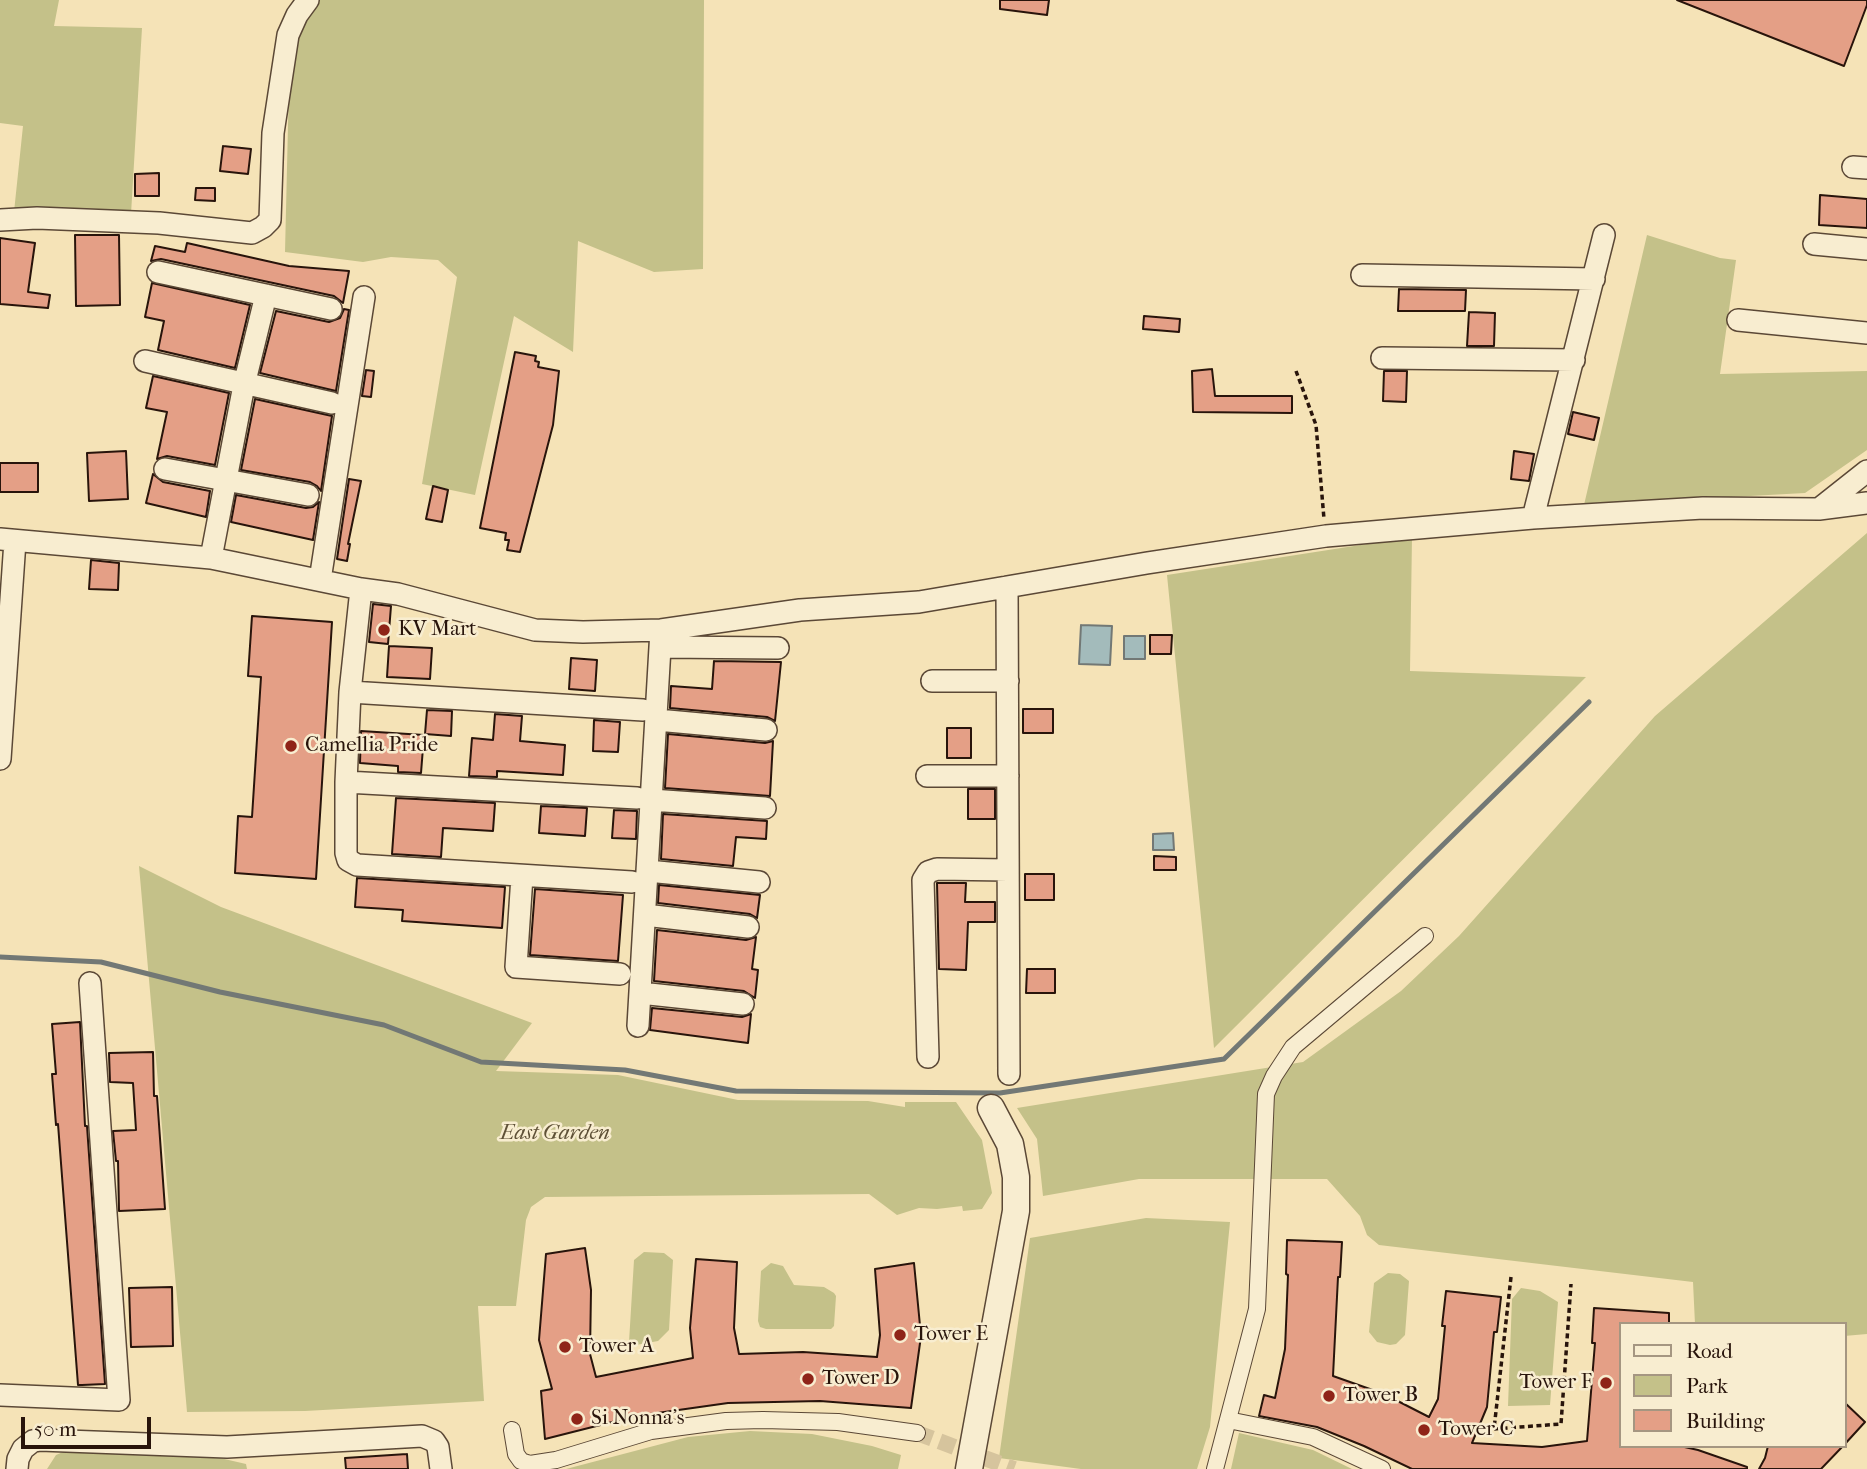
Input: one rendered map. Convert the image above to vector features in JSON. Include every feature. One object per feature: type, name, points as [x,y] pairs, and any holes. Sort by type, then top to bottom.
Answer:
[{"type":"street","points":[[0,220],[37,218],[159,223],[252,233],[263,227],[270,220],[273,133],[288,35],[296,15],[308,0]]},
{"type":"street","points":[[1533,518],[1604,235]]},
{"type":"street","points":[[1814,244],[1867,249]]},
{"type":"street","points":[[158,272],[331,309]]},
{"type":"street","points":[[1362,275],[1594,279]]},
{"type":"street","points":[[211,558],[244,385],[266,295]]},
{"type":"street","points":[[320,579],[364,297]]},
{"type":"street","points":[[1738,320],[1867,333]]},
{"type":"street","points":[[1382,358],[1574,359]]},
{"type":"street","points":[[145,361],[332,403]]},
{"type":"street","points":[[165,469],[308,495]]},
{"type":"street","points":[[1819,509],[1867,471]]},
{"type":"street","points":[[661,639],[800,610],[919,602],[1326,536],[1533,518],[1703,508],[1819,509],[1856,505],[1867,491]]},
{"type":"street","points":[[0,759],[8,540],[211,558],[398,594],[535,630],[778,648]]},
{"type":"street","points":[[1007,587],[1009,1074]]},
{"type":"street","points":[[361,589],[350,692],[346,782],[348,860],[356,865],[522,876],[759,881]]},
{"type":"street","points":[[638,1026],[645,915],[640,877],[644,799],[650,715],[661,639]]},
{"type":"street","points":[[932,681],[1008,681]]},
{"type":"street","points":[[350,692],[650,715],[766,730]]},
{"type":"street","points":[[927,776],[1008,776]]},
{"type":"street","points":[[346,782],[765,808]]},
{"type":"street","points":[[928,1057],[923,880],[928,872],[937,869],[1009,870]]},
{"type":"street","points":[[522,876],[516,967],[621,974]]},
{"type":"street","points":[[645,915],[748,927]]},
{"type":"street","points":[[1214,1469],[1257,1309],[1266,1094],[1293,1047],[1425,936]]},
{"type":"street","points":[[0,1395],[119,1400],[90,983]]},
{"type":"street","points":[[640,993],[743,1004]]},
{"type":"street","points":[[969,1469],[1016,1212],[1016,1177],[1010,1144],[991,1108]]},
{"type":"street","points":[[1228,1420],[1313,1437],[1382,1469]]},
{"type":"street","points":[[512,1430],[516,1454],[519,1459],[530,1464],[556,1460],[651,1431],[726,1421],[838,1422],[917,1433]]},
{"type":"street","points":[[17,1469],[23,1449],[33,1441],[40,1440],[227,1447],[422,1436],[434,1441],[438,1447],[441,1469]]},
{"type":"street","points":[[506,1469],[519,1459]]},
{"type":"path","points":[[1296,371],[1316,425],[1326,536]]},
{"type":"path","points":[[1511,1277],[1494,1429],[1561,1424],[1571,1284]]},
{"type":"green space","points":[[0,0],[59,0],[54,26],[142,28],[131,214],[14,212],[23,126],[0,123]]},
{"type":"green space","points":[[317,0],[704,0],[703,269],[654,272],[578,241],[573,352],[514,316],[475,495],[422,484],[457,277],[438,260],[391,257],[363,262],[285,252],[289,83],[293,52],[303,23]]},
{"type":"green space","points":[[1647,235],[1720,258],[1736,260],[1720,374],[1867,371],[1867,450],[1805,493],[1584,505]]},
{"type":"green space","points":[[1867,533],[1867,1334],[1846,1336],[1846,1322],[1695,1322],[1693,1282],[1379,1245],[1367,1235],[1360,1216],[1327,1179],[1139,1179],[1043,1196],[1037,1139],[1017,1108],[1303,1062],[1401,991],[1459,936],[1655,716]]},
{"type":"green space","points":[[1412,537],[1410,671],[1586,677],[1214,1048],[1167,575]]},
{"type":"green space","name":"East Garden","points":[[139,866],[221,907],[532,1023],[496,1071],[618,1075],[738,1100],[868,1101],[905,1107],[905,1102],[956,1102],[982,1140],[992,1193],[982,1209],[963,1211],[962,1206],[919,1208],[897,1215],[869,1194],[545,1197],[531,1207],[526,1220],[516,1306],[478,1306],[484,1401],[305,1411],[187,1412]]},
{"type":"green space","points":[[1146,1218],[1230,1222],[1210,1427],[1197,1469],[1081,1469],[999,1458],[1030,1238]]},
{"type":"green space","points":[[644,1252],[664,1253],[673,1260],[669,1330],[658,1341],[636,1345],[629,1342],[634,1260]]},
{"type":"green space","points":[[771,1263],[783,1266],[794,1285],[824,1287],[834,1293],[834,1326],[831,1329],[760,1327],[758,1321],[761,1271]]},
{"type":"green space","points":[[1388,1273],[1400,1274],[1409,1281],[1405,1335],[1396,1344],[1390,1345],[1377,1342],[1369,1332],[1374,1283]]},
{"type":"green space","points":[[1521,1288],[1540,1291],[1558,1302],[1550,1405],[1508,1406],[1512,1299]]},
{"type":"green space","points":[[750,1431],[812,1434],[901,1455],[898,1469],[566,1469],[688,1437]]},
{"type":"green space","points":[[1239,1433],[1313,1450],[1352,1469],[1231,1469]]},
{"type":"green space","points":[[70,1449],[220,1458],[246,1464],[247,1469],[47,1469],[56,1455]]},
{"type":"water","points":[[1081,625],[1112,626],[1110,665],[1079,664]]},
{"type":"water","points":[[1124,636],[1145,636],[1145,659],[1124,659]]},
{"type":"water","points":[[1173,833],[1174,850],[1153,850],[1153,834]]},
{"type":"building","points":[[1000,0],[1049,0],[1047,15],[1000,9]]},
{"type":"building","points":[[1677,0],[1867,0],[1867,5],[1844,66]]},
{"type":"building","points":[[223,146],[251,149],[248,174],[220,171]]},
{"type":"building","points":[[159,173],[159,196],[135,196],[135,174]]},
{"type":"building","points":[[196,188],[215,188],[215,201],[195,200]]},
{"type":"building","points":[[1820,195],[1867,199],[1867,228],[1819,225]]},
{"type":"building","points":[[75,235],[119,235],[120,305],[76,306]]},
{"type":"building","points":[[0,238],[35,243],[28,292],[50,295],[48,308],[0,304]]},
{"type":"building","points":[[187,243],[289,266],[349,271],[343,303],[334,296],[161,259],[151,261],[155,246],[185,252]]},
{"type":"building","points":[[152,283],[250,305],[235,368],[158,350],[164,321],[145,317]]},
{"type":"building","points":[[1399,289],[1466,290],[1465,311],[1398,311]]},
{"type":"building","points":[[344,309],[349,310],[336,391],[260,373],[276,311],[329,322],[340,318]]},
{"type":"building","points":[[1469,312],[1495,313],[1494,346],[1467,346]]},
{"type":"building","points":[[1144,316],[1180,319],[1179,332],[1143,329]]},
{"type":"building","points":[[515,352],[536,356],[538,367],[559,371],[553,425],[520,552],[507,550],[509,540],[505,540],[506,533],[480,528]]},
{"type":"building","points":[[1212,369],[1215,396],[1292,396],[1292,413],[1193,412],[1192,371]]},
{"type":"building","points":[[366,370],[374,371],[371,397],[362,396]]},
{"type":"building","points":[[1384,371],[1407,371],[1406,402],[1383,401]]},
{"type":"building","points":[[153,376],[229,393],[215,465],[167,456],[157,459],[167,412],[146,408]]},
{"type":"building","points":[[255,399],[332,416],[321,491],[310,482],[241,470]]},
{"type":"building","points":[[1573,412],[1599,418],[1594,440],[1568,434]]},
{"type":"building","points":[[126,451],[128,499],[89,501],[87,453]]},
{"type":"building","points":[[1514,451],[1534,454],[1529,481],[1511,479]]},
{"type":"building","points":[[0,463],[38,463],[38,492],[0,492]]},
{"type":"building","points":[[153,474],[163,482],[210,491],[206,517],[146,503]]},
{"type":"building","points":[[349,479],[361,481],[347,561],[337,559]]},
{"type":"building","points":[[433,486],[448,490],[442,522],[426,519]]},
{"type":"building","points":[[236,495],[306,508],[319,502],[313,540],[231,522]]},
{"type":"building","points":[[91,560],[119,563],[118,590],[89,589]]},
{"type":"building","points":[[373,604],[391,606],[388,644],[369,642]]},
{"type":"building","name":"Camellia Pride","points":[[252,616],[332,622],[316,879],[235,873],[238,816],[252,817],[261,677],[248,676]]},
{"type":"building","points":[[1150,635],[1172,635],[1171,654],[1150,654]]},
{"type":"building","points":[[389,646],[432,648],[430,679],[387,677]]},
{"type":"building","points":[[571,658],[597,660],[595,691],[569,689]]},
{"type":"building","points":[[714,661],[781,662],[775,721],[767,717],[670,708],[671,686],[712,689]]},
{"type":"building","points":[[1023,709],[1053,709],[1053,733],[1023,733]]},
{"type":"building","points":[[427,710],[452,711],[451,736],[425,734]]},
{"type":"building","points":[[495,714],[522,716],[520,741],[565,745],[563,775],[497,771],[497,777],[469,776],[472,738],[493,740]]},
{"type":"building","points":[[594,720],[620,722],[618,752],[593,751]]},
{"type":"building","points":[[947,728],[971,728],[971,758],[947,758]]},
{"type":"building","points":[[361,731],[424,735],[421,773],[398,772],[398,766],[360,763]]},
{"type":"building","points":[[668,734],[765,743],[773,741],[770,796],[665,788]]},
{"type":"building","points":[[968,789],[995,789],[995,819],[968,819]]},
{"type":"building","points":[[396,798],[495,803],[493,831],[443,828],[441,857],[392,854]]},
{"type":"building","points":[[541,806],[587,808],[585,836],[539,833]]},
{"type":"building","points":[[614,810],[637,811],[636,839],[612,838]]},
{"type":"building","points":[[663,814],[767,821],[766,839],[736,837],[733,866],[661,859]]},
{"type":"building","points":[[1154,856],[1176,857],[1176,870],[1154,870]]},
{"type":"building","points":[[1025,874],[1054,874],[1054,900],[1025,900]]},
{"type":"building","points":[[357,878],[505,887],[502,928],[402,921],[403,910],[355,907]]},
{"type":"building","points":[[937,883],[966,883],[965,902],[995,902],[995,922],[968,922],[966,970],[939,969]]},
{"type":"building","points":[[659,885],[760,895],[757,918],[750,914],[658,903]]},
{"type":"building","points":[[535,889],[623,895],[618,961],[530,955]]},
{"type":"building","points":[[657,930],[746,940],[756,937],[752,969],[758,970],[755,998],[744,991],[654,981]]},
{"type":"building","points":[[1027,969],[1055,969],[1055,993],[1026,993]]},
{"type":"building","points":[[652,1008],[742,1017],[751,1014],[748,1043],[650,1030]]},
{"type":"building","points":[[80,1022],[85,1126],[105,1384],[78,1385],[52,1074],[56,1074],[52,1024]]},
{"type":"building","points":[[153,1052],[154,1096],[157,1096],[165,1209],[119,1211],[118,1161],[113,1131],[136,1130],[133,1083],[110,1082],[109,1053]]},
{"type":"building","points":[[1287,1240],[1342,1242],[1333,1376],[1384,1394],[1429,1417],[1438,1399],[1446,1291],[1501,1297],[1497,1332],[1494,1332],[1487,1407],[1472,1443],[1542,1447],[1587,1441],[1595,1343],[1592,1343],[1594,1308],[1669,1313],[1669,1322],[1618,1322],[1618,1448],[1689,1448],[1747,1469],[1412,1469],[1317,1427],[1259,1416],[1264,1395],[1275,1398],[1285,1349]]},
{"type":"building","points":[[585,1248],[591,1290],[590,1354],[596,1377],[693,1358],[690,1328],[696,1259],[737,1262],[734,1328],[739,1354],[803,1352],[877,1357],[880,1335],[875,1269],[914,1263],[921,1336],[911,1408],[820,1401],[728,1403],[636,1416],[545,1439],[541,1391],[552,1389],[539,1340],[546,1254]]},
{"type":"building","points":[[172,1287],[173,1346],[131,1347],[129,1288]]},
{"type":"building","points":[[1846,1404],[1865,1422],[1846,1443]]},
{"type":"building","points":[[1768,1448],[1841,1448],[1821,1469],[1759,1469]]},
{"type":"building","points":[[407,1454],[408,1469],[346,1469],[345,1458]]},
{"type":"waterway","points":[[0,957],[101,962],[220,992],[384,1025],[481,1062],[625,1070],[736,1091],[1000,1093],[1224,1059],[1589,702]]},
{"type":"tunnel","points":[[917,1433],[1014,1469]]},
{"type":"place","name":"KV Mart","points":[[384,630]]},
{"type":"place","name":"Camellia Pride","points":[[291,746]]},
{"type":"place","name":"Tower E","points":[[900,1335]]},
{"type":"place","name":"Tower A","points":[[565,1347]]},
{"type":"place","name":"Tower D","points":[[808,1379]]},
{"type":"place","name":"Tower F","points":[[1606,1383]]},
{"type":"place","name":"Tower B","points":[[1329,1396]]},
{"type":"place","name":"Si Nonna's","points":[[577,1419]]},
{"type":"place","name":"Tower C","points":[[1424,1430]]}]
